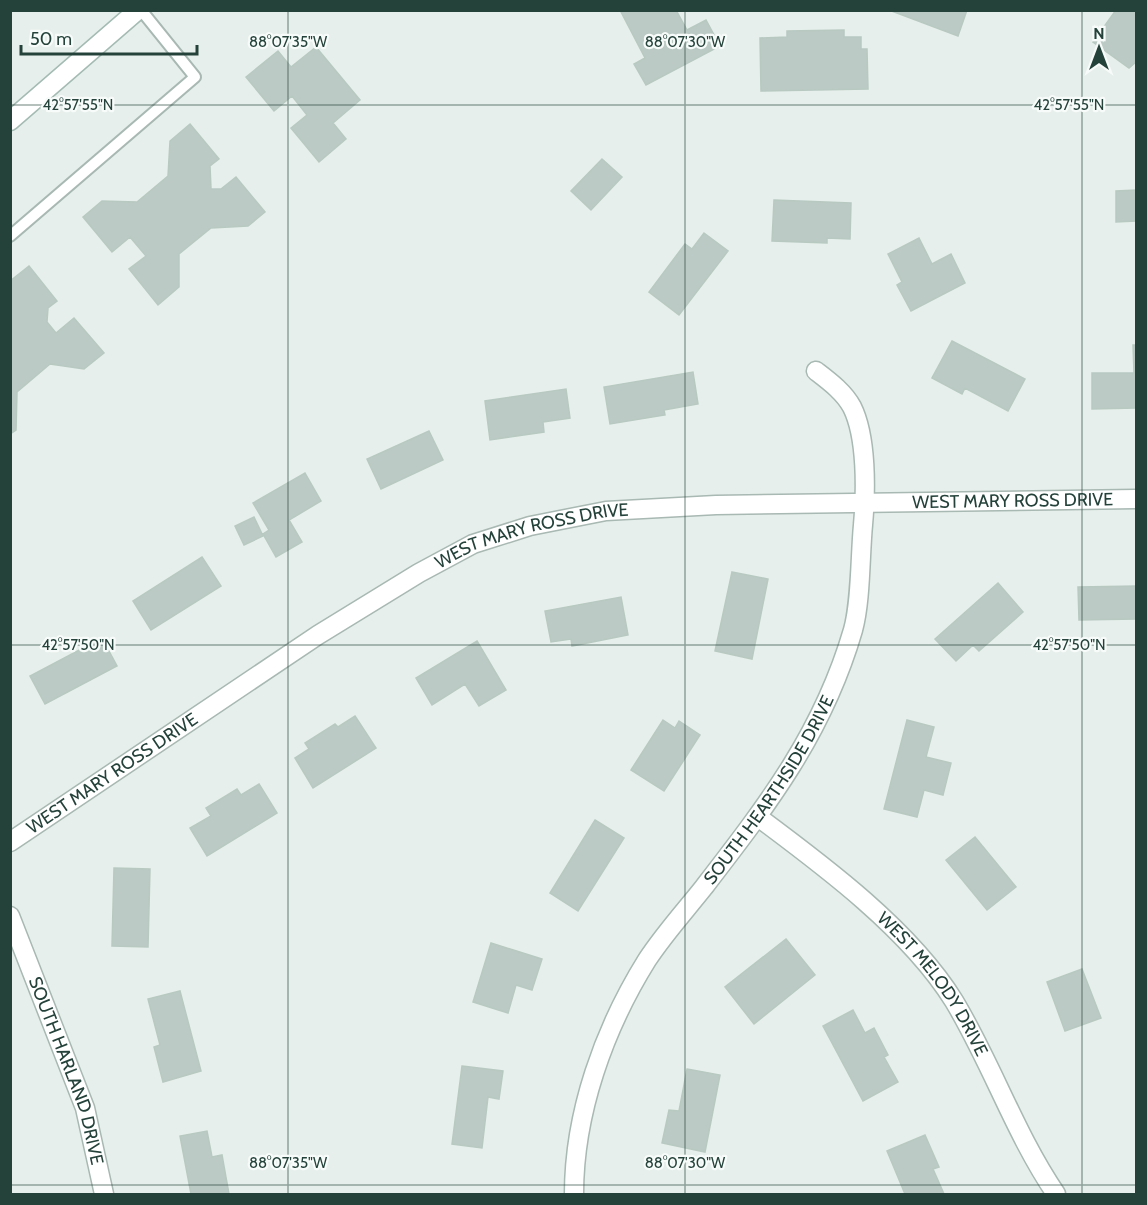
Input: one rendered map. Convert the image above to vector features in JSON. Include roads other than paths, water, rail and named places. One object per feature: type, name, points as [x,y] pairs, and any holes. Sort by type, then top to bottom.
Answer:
[{"type":"street","points":[[10,121],[139,10]]},
{"type":"street","name":"SOUTH HEARTHSIDE DRIVE","points":[[574,1194],[583,1109],[608,1036],[648,960],[758,817],[797,760],[827,705],[854,628],[865,502],[863,458],[857,419],[851,405],[839,390],[816,371]]},
{"type":"street","name":"WEST MARY ROSS DRIVE","points":[[10,842],[318,635],[419,573],[473,544],[530,526],[606,511],[716,505],[1137,499]]},
{"type":"street","name":"WEST MELODY DRIVE","points":[[758,817],[853,892],[913,948],[953,1000],[1033,1160],[1056,1194]]},
{"type":"street","name":"SOUTH HARLAND DRIVE","points":[[10,916],[85,1108],[104,1194]]},
{"type":"lane","points":[[10,236],[195,77],[139,10]]}]
